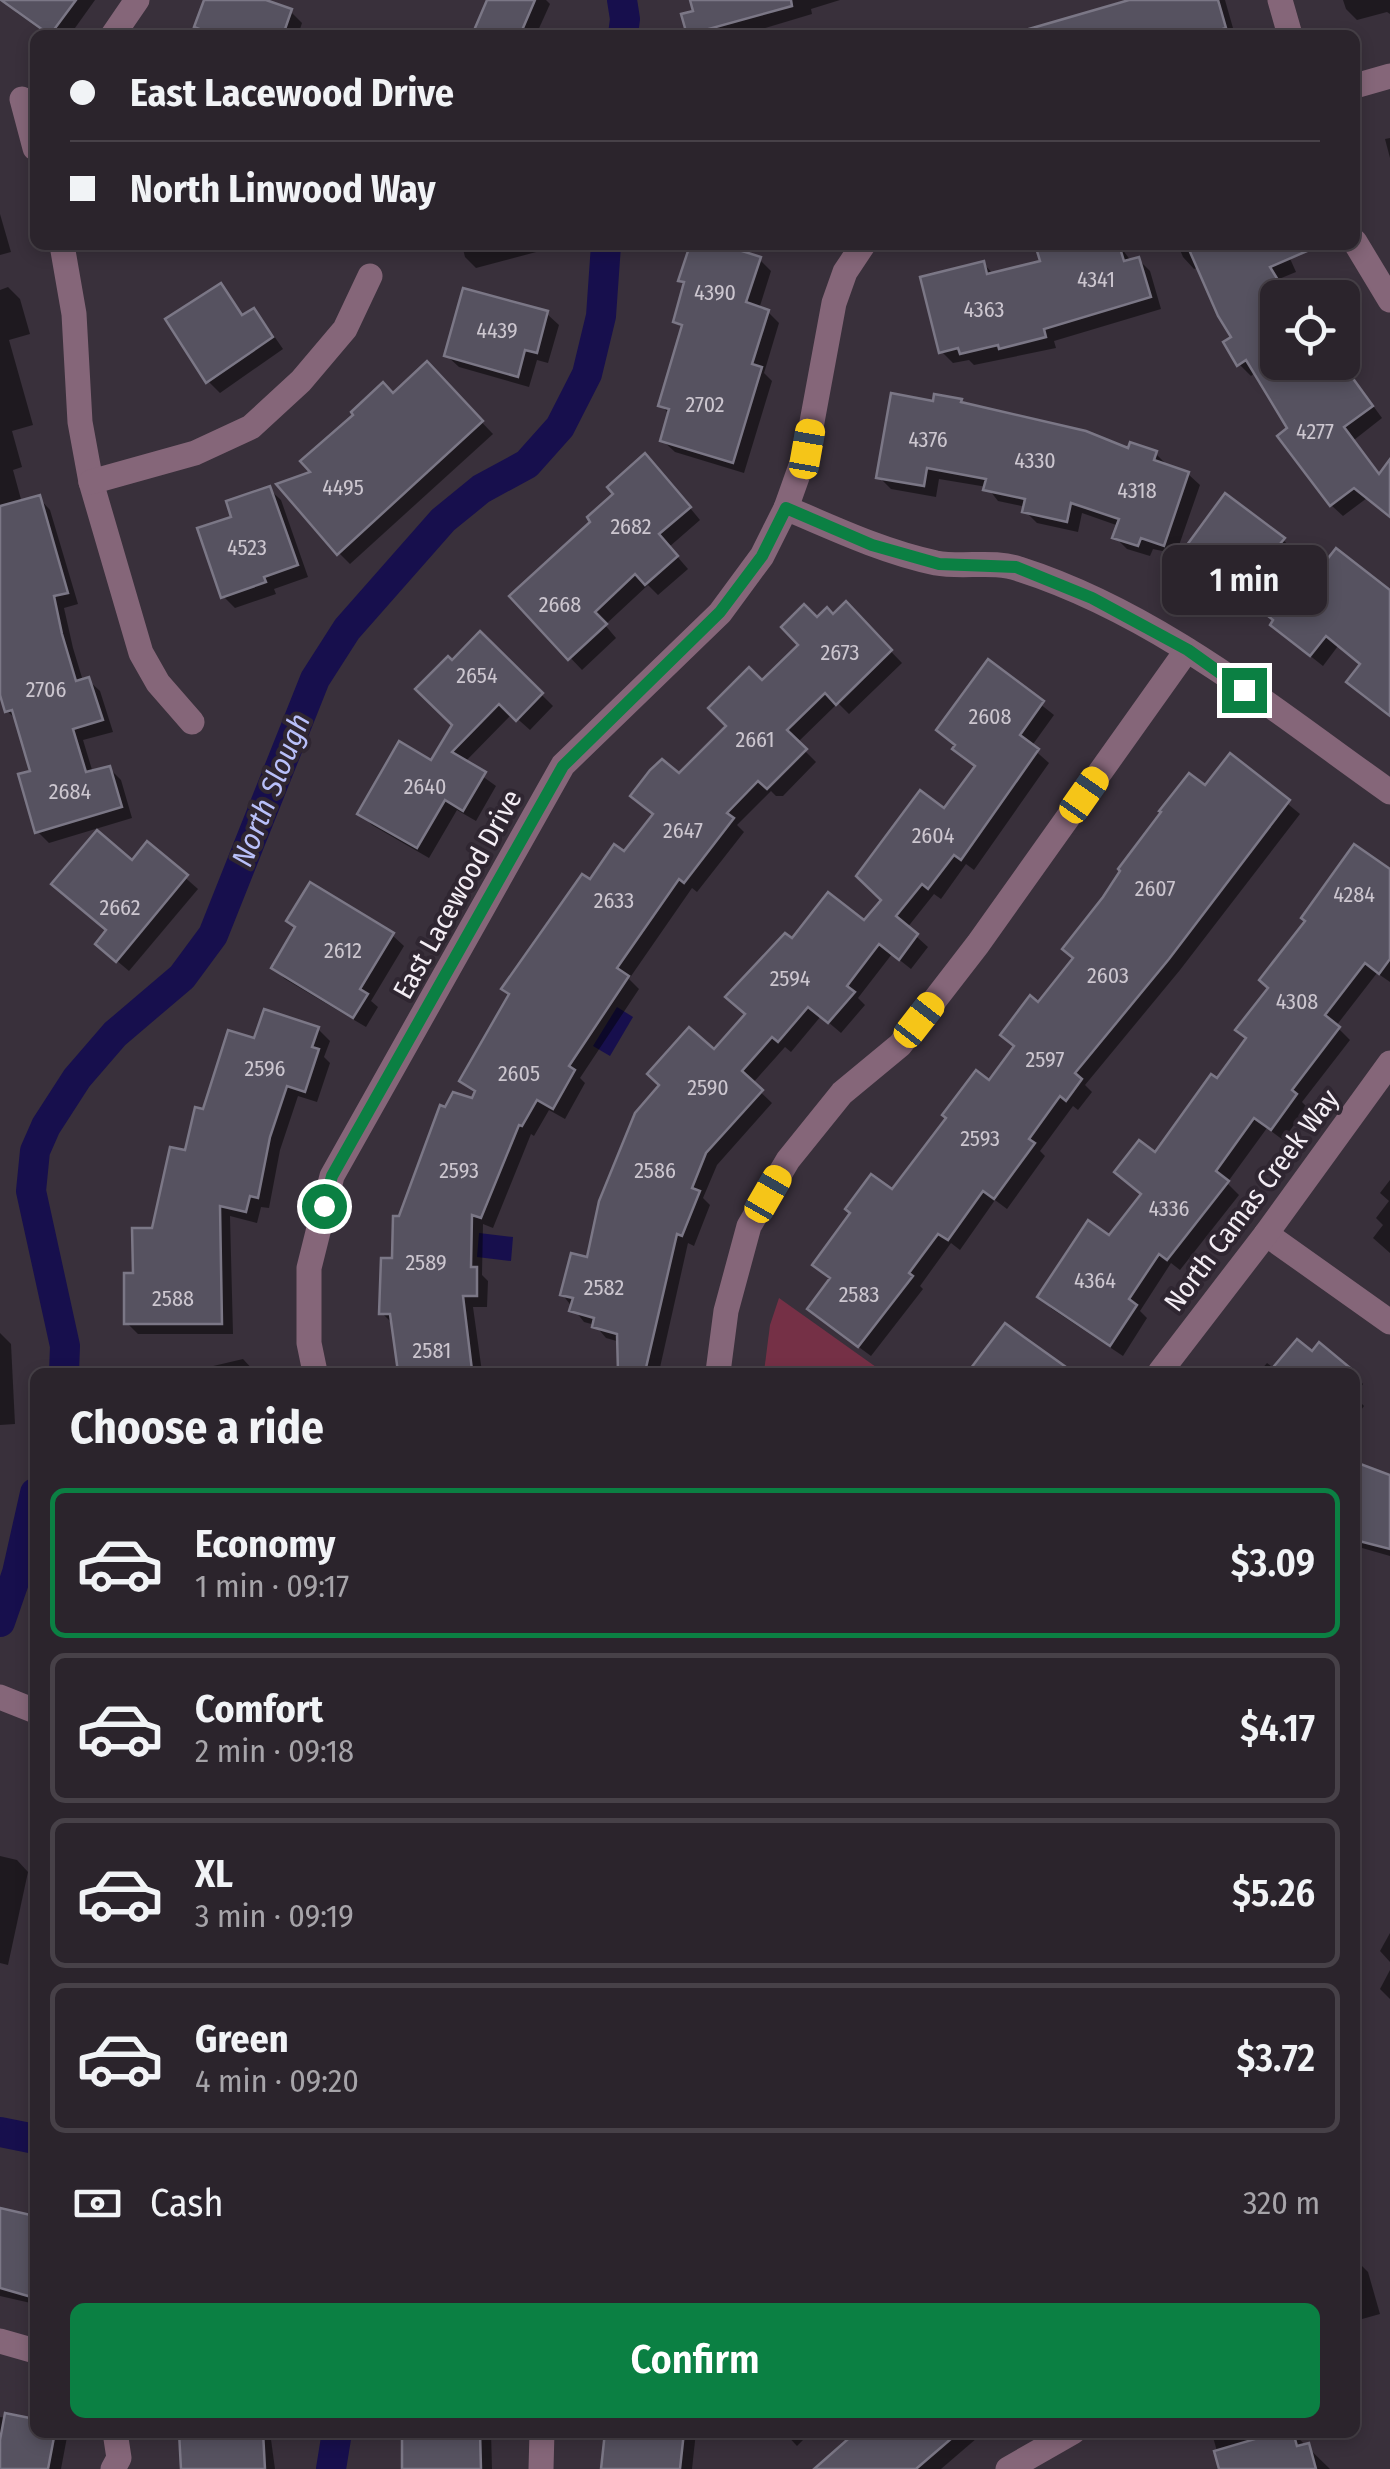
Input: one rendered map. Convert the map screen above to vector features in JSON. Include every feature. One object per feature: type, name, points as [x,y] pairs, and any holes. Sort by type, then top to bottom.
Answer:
[{"type":"street","points":[[116,30],[136,0]]},
{"type":"street","points":[[1280,0],[1289,30]]},
{"type":"street","points":[[1360,85],[1390,76]]},
{"type":"street","points":[[19,99],[30,133]]},
{"type":"street","points":[[64,250],[74,314],[80,422],[91,482],[141,653],[158,683],[192,722]]},
{"type":"street","name":"East Lacewood Drive","points":[[314,1368],[309,1268],[332,1176],[563,766],[720,612],[762,556],[786,508],[807,449],[834,303],[845,272],[860,250]]},
{"type":"street","points":[[1360,250],[1390,300]]},
{"type":"street","points":[[91,482],[195,453],[251,426],[301,381],[345,329],[370,276]]},
{"type":"street","points":[[786,508],[872,545],[939,564],[1016,567],[1092,598],[1188,650],[1390,792]]},
{"type":"street","points":[[719,1368],[726,1312],[749,1226],[788,1160],[842,1092],[900,1046],[978,944],[1188,650]]},
{"type":"street","name":"North Camas Creek Way","points":[[1163,1368],[1390,1063]]},
{"type":"street","points":[[1266,1234],[1390,1322]]},
{"type":"street","points":[[0,1697],[30,1708]]},
{"type":"street","points":[[0,2341],[30,2350]]},
{"type":"street","points":[[113,2469],[119,2458],[116,2438]]},
{"type":"street","points":[[541,2469],[542,2438]]},
{"type":"street","points":[[1008,2469],[1062,2438]]},
{"type":"shaded area","points":[[617,1007],[633,1017],[610,1056],[593,1046]]},
{"type":"shaded area","points":[[479,1233],[513,1237],[511,1261],[477,1257]]},
{"type":"shaded area","points":[[779,1298],[877,1368],[765,1368],[770,1325]]},
{"type":"building","points":[[1,0],[76,0],[54,30],[43,30]]},
{"type":"building","points":[[204,0],[266,0],[292,9],[285,30],[194,27]]},
{"type":"building","points":[[487,0],[535,0],[522,30],[474,30]]},
{"type":"building","points":[[690,0],[791,0],[792,6],[705,30],[686,30],[681,14],[693,11]]},
{"type":"building","points":[[1129,0],[1218,0],[1226,28],[1219,30],[1029,29]]},
{"type":"building","points":[[688,250],[739,250],[761,257],[746,302],[769,310],[752,364],[762,367],[733,463],[660,441],[669,409],[658,406],[682,325],[673,322],[684,282],[678,281]]},
{"type":"building","points":[[1121,250],[1124,261],[1139,257],[1151,297],[1044,329],[1046,337],[999,349],[998,345],[960,354],[958,348],[939,353],[920,277],[984,261],[987,274],[1040,261],[1037,251]]},
{"type":"building","points":[[1189,250],[1309,250],[1270,267],[1278,280],[1260,280],[1260,380],[1354,380],[1373,406],[1344,427],[1379,474],[1390,459],[1390,517],[1354,488],[1330,506],[1277,436],[1287,428],[1246,360],[1237,366],[1223,342],[1231,337]]},
{"type":"building","points":[[221,283],[242,315],[254,308],[273,337],[206,383],[165,319]]},
{"type":"building","points":[[463,288],[548,311],[537,353],[525,350],[518,377],[444,356]]},
{"type":"building","points":[[427,361],[483,421],[337,555],[276,484],[310,472],[300,461],[353,415],[351,412],[383,382],[393,393]]},
{"type":"building","points":[[891,393],[933,401],[934,394],[962,399],[961,402],[1086,431],[1128,448],[1130,442],[1157,451],[1154,460],[1189,472],[1164,546],[1141,538],[1138,546],[1112,538],[1119,519],[1071,503],[1067,522],[1022,512],[1025,499],[983,490],[986,479],[927,468],[924,486],[876,478]]},
{"type":"building","points":[[645,453],[691,507],[659,534],[678,556],[645,585],[635,574],[595,612],[607,624],[568,660],[509,596],[590,522],[587,517],[613,494],[607,487]]},
{"type":"building","points":[[270,486],[298,565],[264,577],[266,582],[221,598],[197,528],[231,517],[226,501]]},
{"type":"building","points":[[1225,493],[1285,538],[1280,544],[1318,571],[1336,548],[1390,590],[1390,716],[1346,682],[1360,664],[1326,636],[1310,656],[1270,625],[1273,620],[1184,549]]},
{"type":"building","points":[[40,495],[68,593],[54,596],[62,634],[76,681],[89,677],[103,720],[73,729],[86,772],[110,766],[122,807],[35,833],[18,774],[30,771],[12,710],[5,712],[0,695],[0,506]]},
{"type":"building","points":[[846,601],[892,650],[836,705],[825,693],[787,730],[807,749],[767,789],[758,781],[727,813],[734,818],[684,883],[679,879],[617,968],[629,976],[569,1066],[575,1070],[553,1109],[537,1100],[522,1126],[519,1125],[481,1218],[472,1215],[471,1267],[477,1267],[477,1296],[463,1296],[472,1368],[397,1368],[390,1314],[379,1314],[381,1258],[392,1258],[393,1216],[399,1216],[440,1105],[445,1107],[453,1092],[472,1098],[475,1091],[459,1081],[509,994],[501,989],[582,874],[590,879],[614,844],[624,851],[653,814],[630,796],[650,770],[662,759],[679,773],[726,726],[708,708],[749,667],[762,680],[798,645],[781,627],[804,604],[817,617],[827,607],[833,614]]},
{"type":"building","points":[[480,631],[543,693],[516,721],[499,704],[452,752],[486,772],[463,811],[445,800],[417,848],[357,814],[399,741],[431,760],[452,725],[415,689]]},
{"type":"building","points":[[988,659],[1044,701],[1020,735],[1039,749],[961,860],[954,855],[928,889],[922,884],[896,916],[918,934],[899,960],[879,944],[847,986],[855,992],[828,1023],[808,1007],[778,1042],[772,1037],[742,1071],[763,1090],[706,1153],[692,1188],[700,1191],[682,1236],[677,1234],[646,1368],[618,1368],[617,1334],[592,1327],[594,1318],[569,1311],[573,1298],[560,1295],[571,1253],[587,1257],[599,1201],[635,1113],[659,1085],[647,1074],[689,1027],[714,1049],[745,1014],[725,997],[785,933],[792,938],[828,892],[864,920],[881,900],[856,876],[920,790],[944,808],[975,766],[952,749],[955,745],[936,730]]},
{"type":"building","points":[[1230,753],[1290,800],[1169,959],[1075,1073],[1082,1079],[1066,1101],[1060,1096],[1029,1139],[1035,1143],[994,1199],[983,1191],[948,1240],[938,1234],[909,1273],[913,1276],[858,1347],[807,1309],[830,1278],[812,1265],[850,1213],[845,1209],[871,1174],[892,1189],[946,1118],[942,1115],[976,1070],[989,1080],[1014,1046],[1000,1035],[1030,995],[1038,1002],[1073,958],[1062,949],[1103,897],[1159,811],[1189,773],[1205,785]]},
{"type":"building","points":[[97,830],[132,860],[147,841],[188,875],[116,962],[95,944],[106,930],[51,884]]},
{"type":"building","points":[[1354,844],[1390,869],[1390,959],[1379,974],[1365,963],[1325,1015],[1340,1027],[1292,1090],[1297,1094],[1271,1130],[1254,1118],[1216,1171],[1229,1181],[1167,1260],[1159,1254],[1129,1299],[1137,1305],[1110,1346],[1037,1297],[1088,1220],[1109,1235],[1141,1194],[1114,1172],[1139,1140],[1155,1152],[1211,1074],[1217,1078],[1246,1038],[1235,1030],[1268,988],[1259,980],[1305,921],[1301,918]]},
{"type":"building","points":[[310,882],[394,933],[360,989],[368,994],[353,1018],[271,968],[295,927],[286,921]]},
{"type":"building","points":[[264,1009],[319,1027],[312,1047],[319,1049],[305,1092],[287,1086],[270,1137],[258,1198],[250,1196],[246,1212],[220,1206],[222,1324],[124,1324],[124,1273],[133,1273],[132,1228],[152,1228],[170,1147],[185,1150],[195,1107],[203,1109],[228,1030],[254,1038]]},
{"type":"building","points":[[1005,1323],[1067,1368],[971,1368]]},
{"type":"building","points":[[1297,1339],[1312,1351],[1319,1342],[1350,1368],[1272,1368]]},
{"type":"building","points":[[1360,1464],[1390,1475],[1390,1549],[1360,1541]]},
{"type":"building","points":[[0,2208],[30,2215],[30,2297],[0,2288]]},
{"type":"building","points":[[5,2413],[30,2418],[30,2438],[54,2438],[48,2469],[0,2469]]},
{"type":"building","points":[[179,2438],[263,2438],[265,2469],[181,2469]]},
{"type":"building","points":[[402,2438],[480,2438],[481,2469],[402,2469]]},
{"type":"building","points":[[604,2438],[683,2438],[680,2469],[601,2469]]},
{"type":"building","points":[[849,2438],[952,2438],[916,2469],[814,2469]]},
{"type":"building","points":[[1258,2438],[1295,2438],[1297,2446],[1309,2443],[1316,2469],[1219,2469],[1214,2451]]},
{"type":"waterway","name":"North Slough","points":[[622,0],[624,30]]},
{"type":"waterway","name":"North Slough","points":[[64,1368],[65,1346],[31,1191],[35,1151],[46,1126],[77,1078],[115,1034],[182,977],[213,935],[315,679],[347,629],[443,520],[481,489],[527,464],[560,427],[587,374],[601,316],[606,250]]},
{"type":"waterway","name":"North Slough","points":[[0,1622],[17,1573],[30,1515]]},
{"type":"waterway","name":"North Slough","points":[[0,2132],[30,2138]]},
{"type":"waterway","name":"North Slough","points":[[331,2469],[336,2438]]},
{"type":"route","points":[[324,1206],[332,1176],[563,766],[720,612],[762,556],[786,508],[872,545],[939,564],[1016,567],[1092,598],[1188,650],[1244,690]]}]
